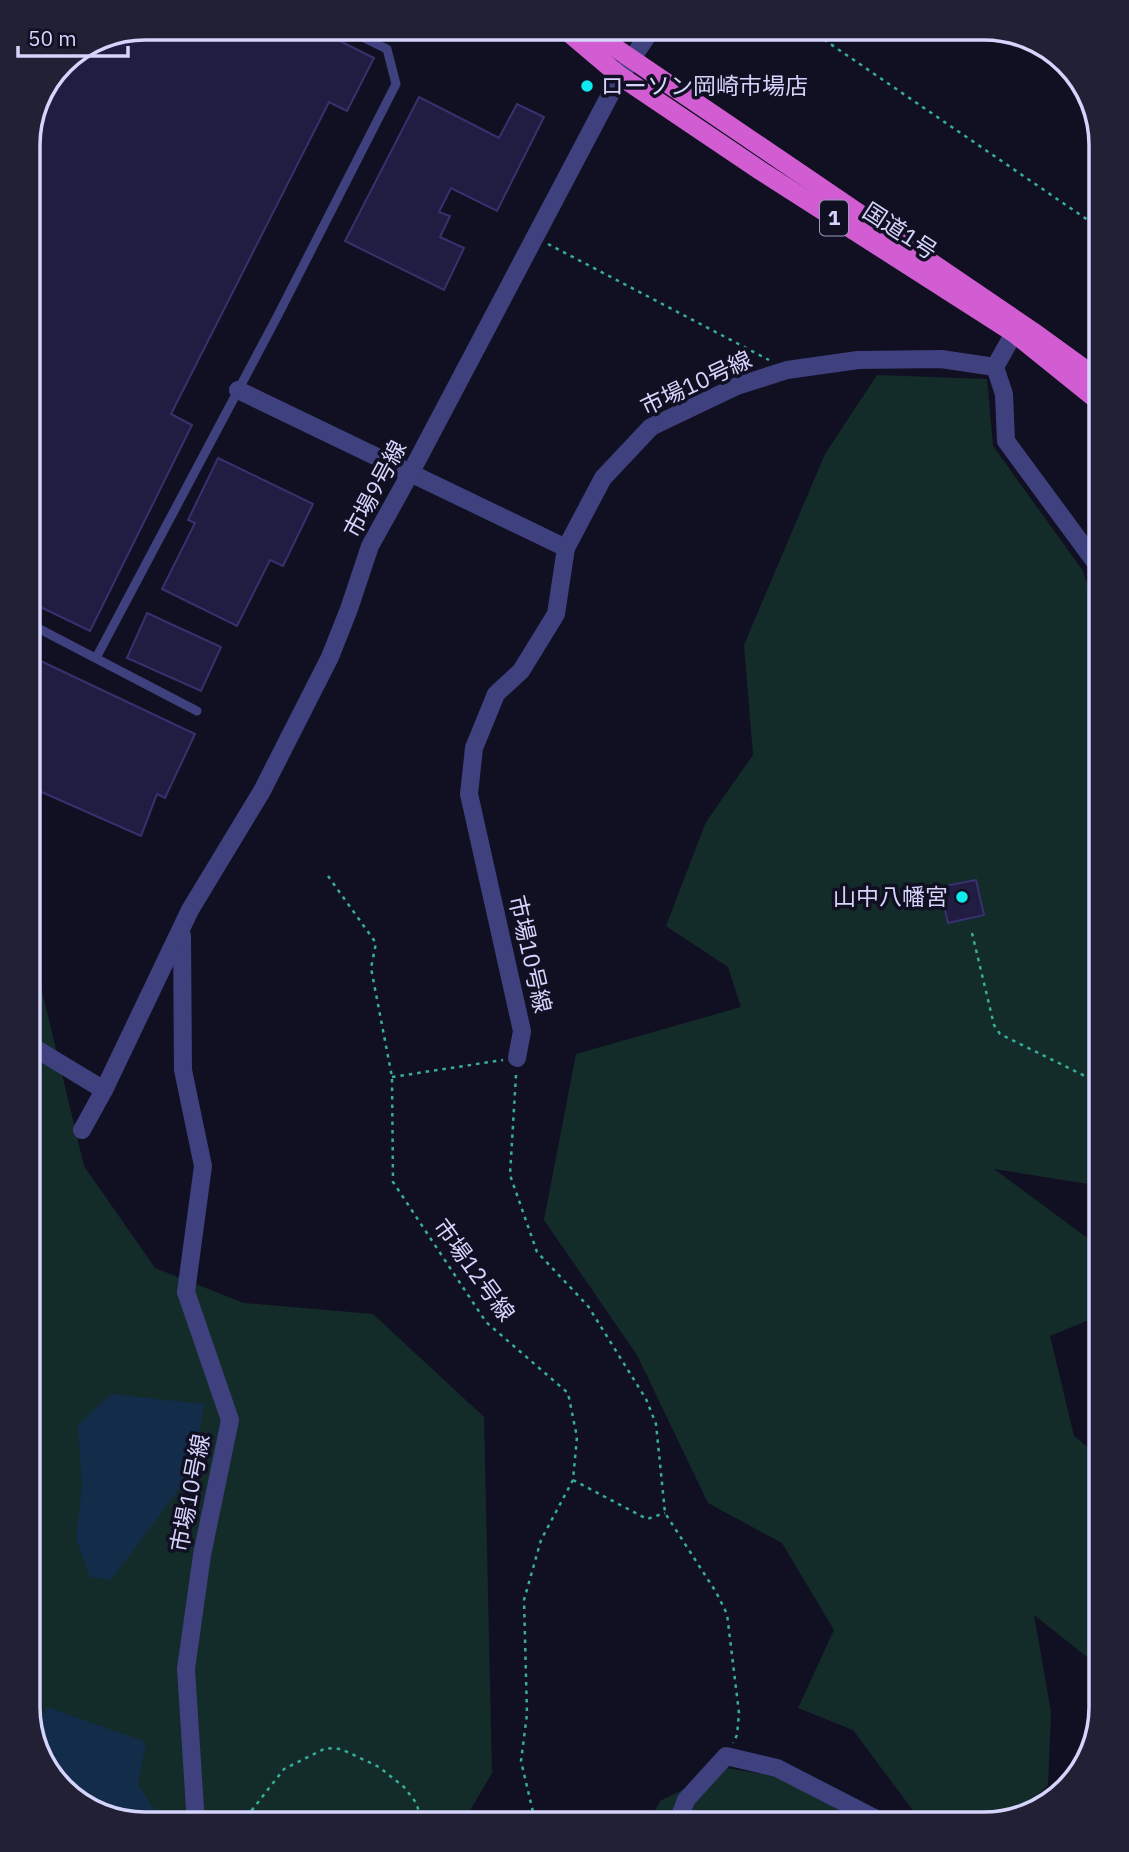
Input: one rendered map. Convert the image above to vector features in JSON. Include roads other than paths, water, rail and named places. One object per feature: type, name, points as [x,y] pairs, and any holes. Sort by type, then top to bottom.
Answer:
[{"type":"highway","name":"国道1号","points":[[577,40],[620,76],[761,171],[1014,333],[1089,393]]},
{"type":"highway","name":"国道1号","points":[[604,40],[1089,372]]},
{"type":"street","name":"市場9号線","points":[[82,1130],[104,1090],[190,910],[262,791],[330,657],[370,546],[620,76],[644,40]]},
{"type":"street","points":[[1014,333],[995,367],[1004,394],[1006,441],[1089,554]]},
{"type":"street","name":"市場10号線","points":[[517,1058],[522,1031],[470,794],[474,748],[496,694],[521,671],[556,614],[566,548],[603,478],[651,426],[737,386],[787,370],[858,360],[941,359],[995,367]]},
{"type":"street","points":[[238,390],[566,548]]},
{"type":"street","name":"市場10号線","points":[[182,929],[183,1070],[203,1166],[186,1292],[230,1420],[202,1555],[186,1669],[195,1812]]},
{"type":"street","points":[[40,1051],[104,1090]]},
{"type":"street","points":[[682,1812],[686,1800],[726,1756],[777,1768],[863,1812]]},
{"type":"lane","points":[[96,657],[396,84],[387,49],[368,40]]},
{"type":"lane","points":[[40,630],[197,711]]},
{"type":"water","points":[[111,1394],[204,1404],[198,1443],[179,1489],[111,1580],[90,1577],[76,1538],[82,1487],[78,1425]]},
{"type":"water","points":[[47,1707],[146,1742],[138,1784],[155,1812],[138,1812],[111,1806],[76,1786],[51,1753],[41,1721]]},
{"type":"place","name":"ローソン岡崎市場店","points":[[587,86]]},
{"type":"place","name":"山中八幡宮","points":[[962,897]]}]
